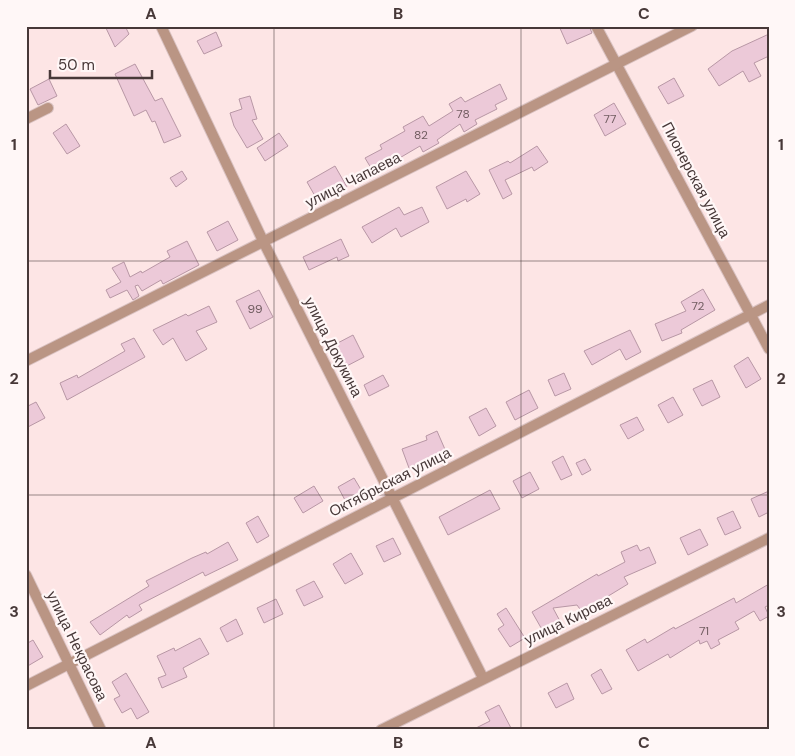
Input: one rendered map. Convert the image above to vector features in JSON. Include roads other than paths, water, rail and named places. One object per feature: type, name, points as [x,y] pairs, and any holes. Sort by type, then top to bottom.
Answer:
[{"type":"street","name":"улица Докукина","points":[[161,26],[264,243],[483,678]]},
{"type":"street","name":"Пионерская улица","points":[[596,26],[769,349]]},
{"type":"street","name":"улица Чапаева","points":[[26,360],[264,243],[692,26]]},
{"type":"street","points":[[26,119],[48,108]]},
{"type":"street","name":"Октябрьская улица","points":[[26,686],[769,305]]},
{"type":"street","name":"улица Кирова","points":[[381,730],[769,538]]},
{"type":"street","name":"улица Некрасова","points":[[26,575],[101,730]]}]
